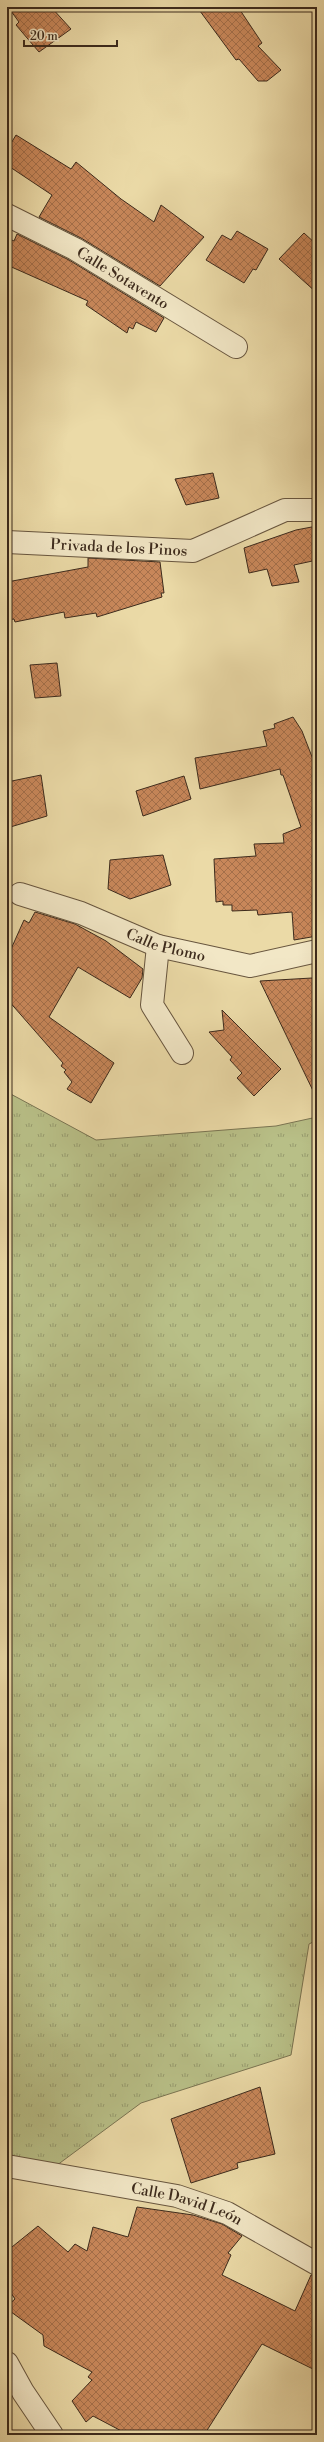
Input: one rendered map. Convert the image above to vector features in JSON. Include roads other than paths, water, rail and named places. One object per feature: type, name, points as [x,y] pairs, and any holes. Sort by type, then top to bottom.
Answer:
[{"type":"street","name":"Calle Sotavento","points":[[7,215],[75,249],[236,347]]},
{"type":"street","name":"Privada de los Pinos","points":[[7,542],[193,551],[285,510],[317,510]]},
{"type":"street","name":"Calle Plomo","points":[[20,894],[81,913],[158,946],[250,966],[317,951]]},
{"type":"street","points":[[158,946],[152,1004],[182,1053]]},
{"type":"street","name":"Calle David León","points":[[7,2166],[45,2174],[126,2186],[190,2200],[227,2214],[317,2264]]},
{"type":"street","points":[[7,2363],[23,2392],[52,2435]]}]
